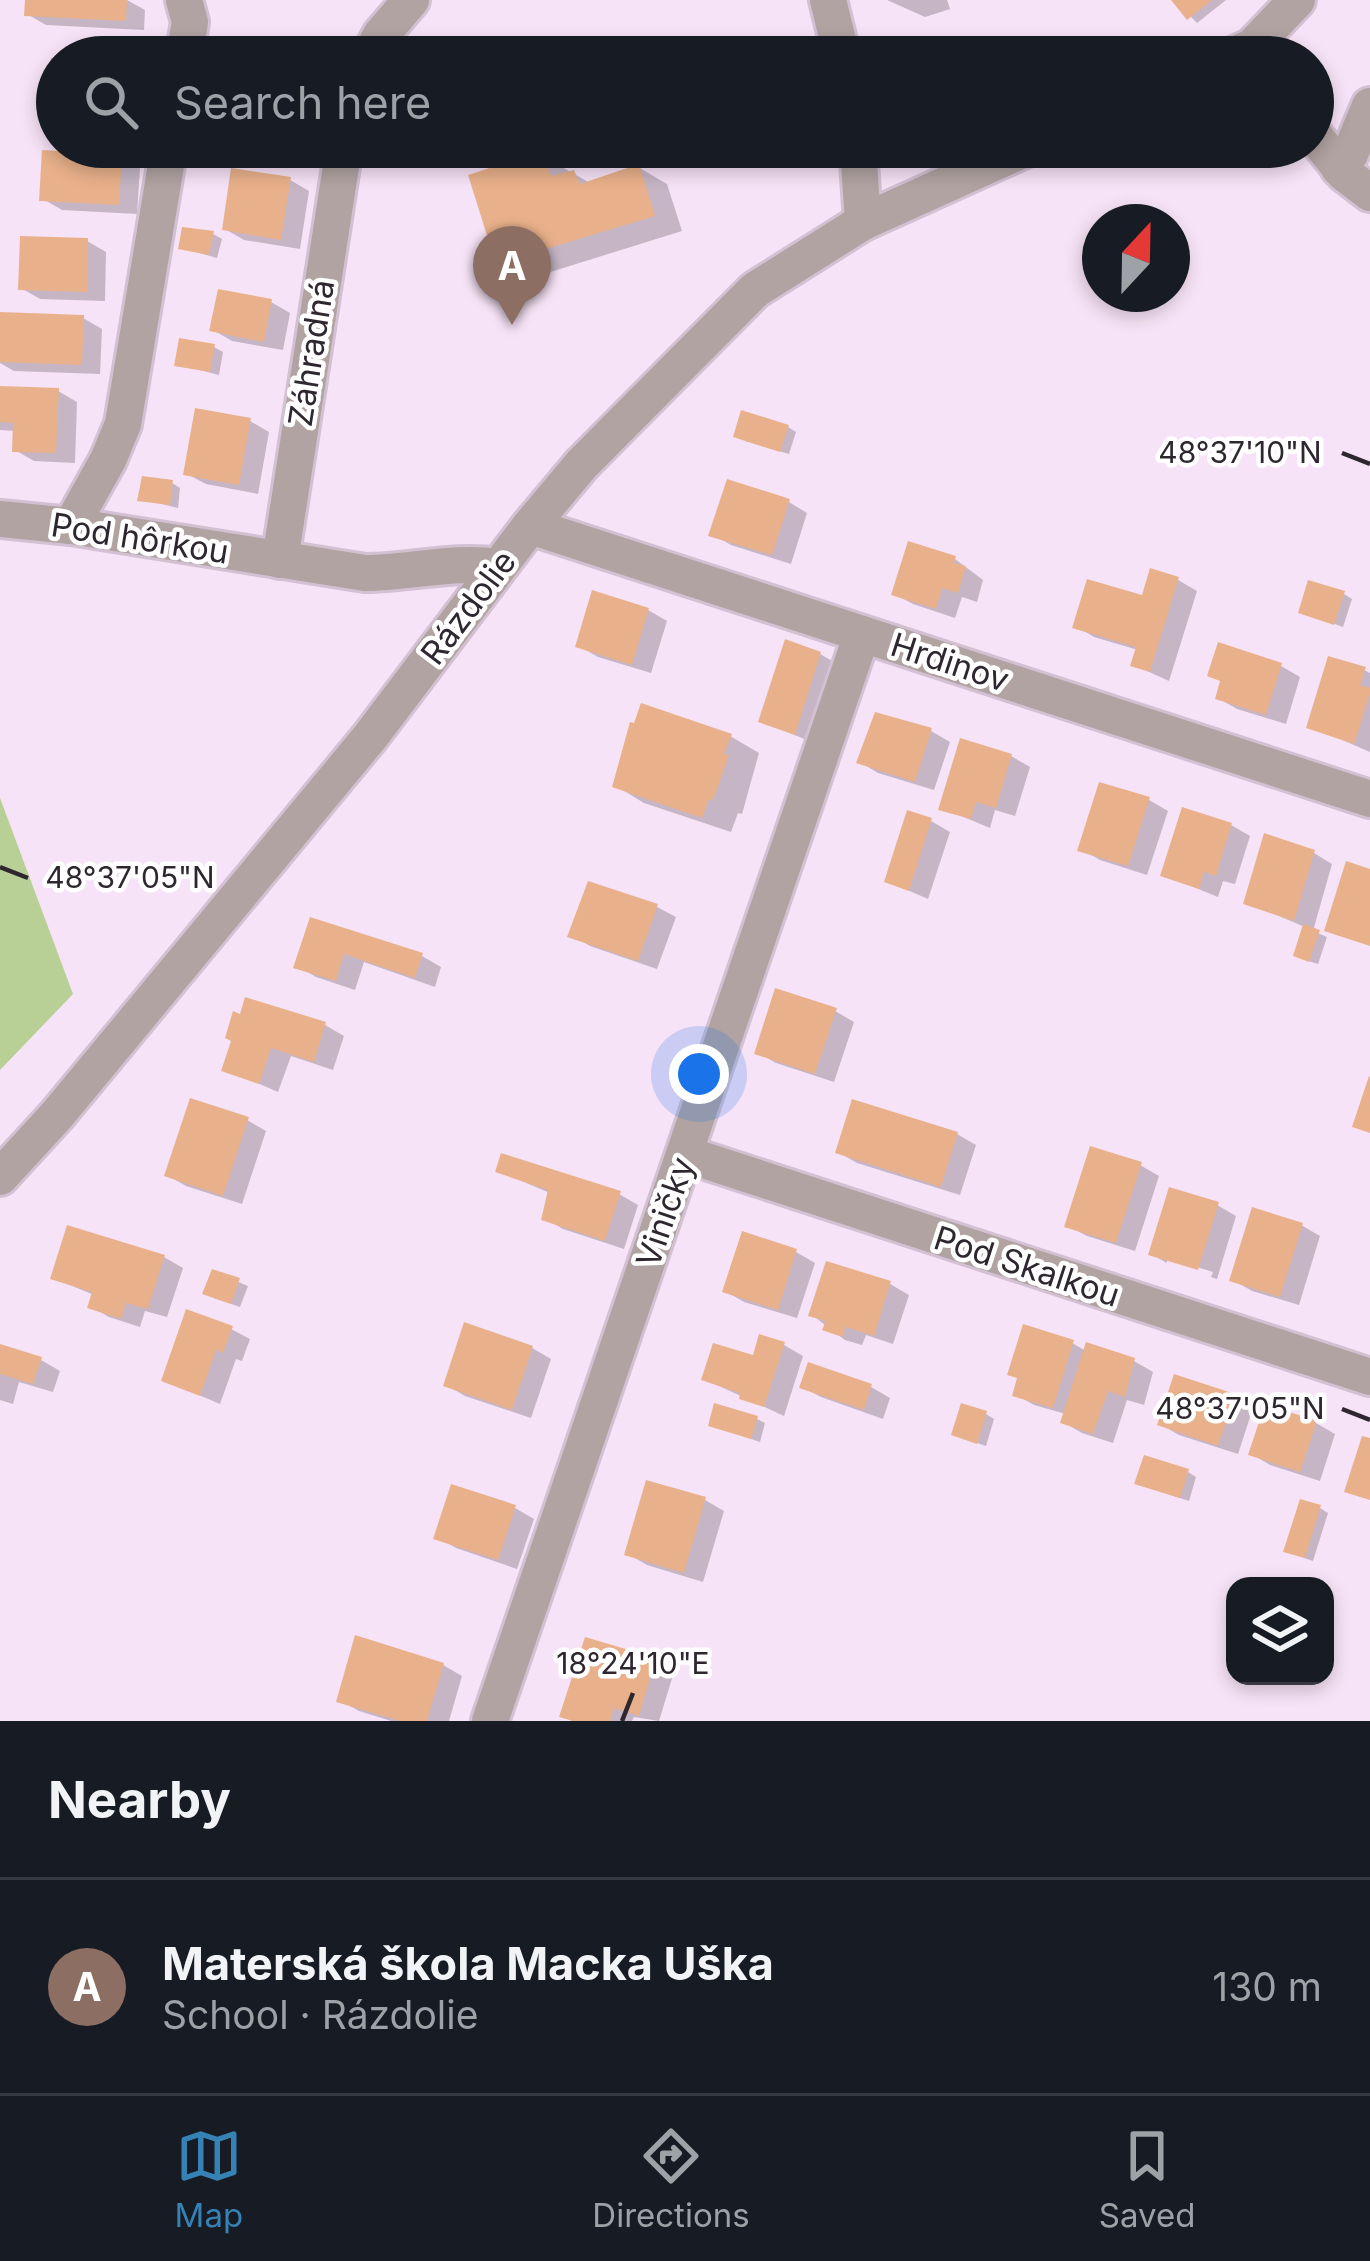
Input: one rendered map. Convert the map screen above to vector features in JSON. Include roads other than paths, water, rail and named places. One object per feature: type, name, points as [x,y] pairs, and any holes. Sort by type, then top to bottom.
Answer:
[{"type":"street","points":[[184,0],[190,22],[188,36]]},
{"type":"street","points":[[380,36],[411,0]]},
{"type":"street","points":[[828,0],[837,36]]},
{"type":"street","points":[[1266,36],[1297,0]]},
{"type":"street","points":[[1339,168],[1370,106]]},
{"type":"street","points":[[1334,161],[1370,193]]},
{"type":"street","points":[[70,526],[123,424],[166,168]]},
{"type":"street","name":"Záhradná","points":[[280,560],[341,168]]},
{"type":"street","points":[[859,168],[863,222]]},
{"type":"street","name":"Rázdolie","points":[[0,1177],[57,1115],[355,755],[582,464],[755,290],[863,222],[983,168]]},
{"type":"street","name":"Pod hôrkou","points":[[3,521],[70,526],[365,572],[406,573],[475,563],[498,567]]},
{"type":"street","name":"Hrdinov","points":[[530,526],[1370,799]]},
{"type":"street","name":"Viničky","points":[[490,1721],[862,634]]},
{"type":"street","name":"Pod Skalkou","points":[[685,1154],[1370,1378]]},
{"type":"place","name":"Materská škola Macka Uška","points":[[512,325]]}]
